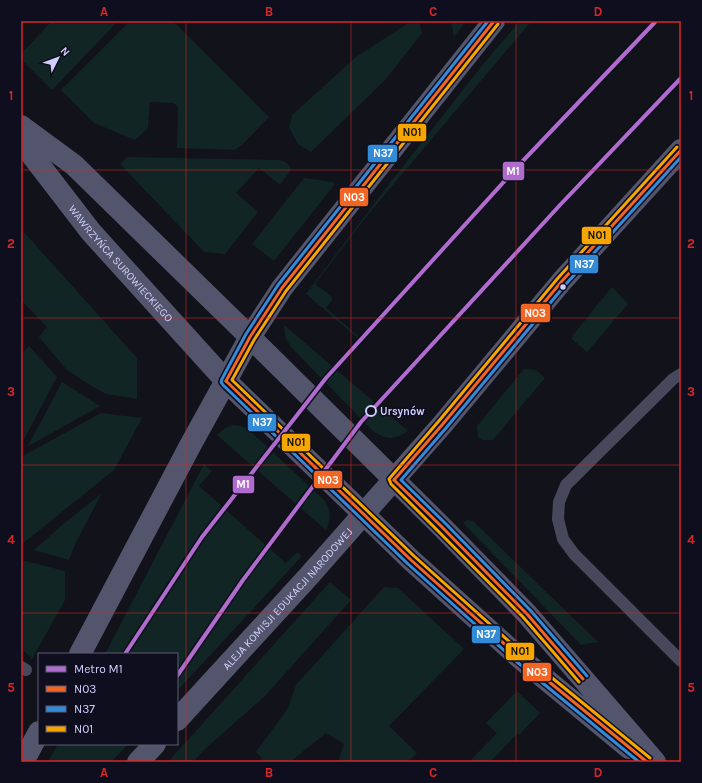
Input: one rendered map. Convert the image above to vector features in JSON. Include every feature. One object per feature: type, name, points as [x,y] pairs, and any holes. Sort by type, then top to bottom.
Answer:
[{"type":"street","points":[[81,653],[191,444],[250,337],[282,288],[494,21]]},
{"type":"street","points":[[21,126],[74,165],[448,533],[527,614],[655,762]]},
{"type":"street","name":"WAWRZYŃCA SUROWIECKIEGO","points":[[21,141],[91,232],[226,381],[411,560],[520,658],[647,762]]},
{"type":"street","name":"ALEJA KOMISJI EDUKACJI NARODOWEJ","points":[[178,719],[262,628],[394,480],[562,281],[681,150]]},
{"type":"street","points":[[23,762],[38,734]]},
{"type":"street","points":[[138,762],[154,745]]},
{"type":"lane","points":[[681,374],[673,379],[566,485],[558,502],[558,519],[563,539],[574,554],[681,661]]},
{"type":"green space","points":[[52,21],[118,21],[52,90],[21,59],[21,54]]},
{"type":"green space","points":[[130,21],[173,21],[269,117],[241,146],[234,150],[177,148],[178,107],[174,103],[150,102],[148,128],[135,140],[94,123],[61,90]]},
{"type":"green space","points":[[419,21],[422,33],[385,80],[311,152],[298,144],[289,127],[292,115],[356,57],[410,22]]},
{"type":"green space","points":[[451,21],[466,21],[454,37]]},
{"type":"green space","points":[[520,21],[532,21],[366,217],[315,284],[331,296],[332,300],[326,308],[358,336],[358,338],[306,294],[386,188],[484,63]]},
{"type":"green space","points":[[127,157],[279,160],[286,163],[291,170],[280,185],[259,168],[236,193],[258,212],[225,254],[204,252],[120,164]]},
{"type":"green space","points":[[304,178],[333,182],[335,184],[274,261],[252,244]]},
{"type":"green space","points":[[21,229],[137,358],[137,399],[106,394],[90,385],[67,370],[39,337],[47,327],[21,300]]},
{"type":"green space","points":[[612,287],[628,304],[587,352],[572,339],[573,335]]},
{"type":"green space","points":[[284,325],[408,431],[391,438],[387,438],[374,432],[290,346],[285,336]]},
{"type":"green space","points":[[29,346],[57,377],[21,445],[21,354]]},
{"type":"green space","points":[[524,369],[536,370],[545,378],[493,440],[482,440],[478,437],[477,426]]},
{"type":"green space","points":[[62,382],[100,406],[27,447],[41,422]]},
{"type":"green space","points":[[101,413],[142,418],[114,470],[21,545],[21,458]]},
{"type":"green space","points":[[233,425],[248,429],[325,501],[330,516],[326,530],[217,435],[225,428]]},
{"type":"green space","points":[[204,464],[212,471],[199,486],[286,563],[297,552],[302,556],[178,690],[178,653],[106,653]]},
{"type":"green space","points":[[102,493],[76,542],[69,560],[34,550],[61,526]]},
{"type":"green space","points":[[467,520],[473,521],[598,642],[581,645],[463,523]]},
{"type":"green space","points":[[26,561],[65,571],[65,600],[32,659],[21,648],[21,562]]},
{"type":"green space","points":[[330,582],[351,600],[265,696],[205,749],[193,762],[168,762]]},
{"type":"green space","points":[[384,587],[398,588],[464,649],[389,726],[417,753],[408,762],[338,762],[344,744],[326,733],[290,762],[259,762],[262,758],[256,752],[288,708],[296,685]]},
{"type":"green space","points":[[518,692],[540,713],[490,762],[469,762],[497,733],[486,723],[514,694]]},
{"type":"green space","points":[[57,745],[127,745],[111,762],[48,762]]},
{"type":"metro line","name":"M1","points":[[126,653],[202,537],[326,378],[519,165],[656,21]]},
{"type":"metro line","name":"M1","points":[[178,675],[243,580],[361,422],[560,205],[681,78]]},
{"type":"transit line","name":"N37","points":[[488,21],[278,285],[246,334],[221,382],[408,564],[517,662],[639,762]]},
{"type":"transit line","name":"N03","points":[[226,381],[250,337],[282,288],[494,21]]},
{"type":"transit line","name":"N01","points":[[498,24],[286,291],[254,340],[232,380],[414,556],[523,654],[650,758]]},
{"type":"transit line","name":"N01","points":[[579,682],[523,617],[391,484],[389,479],[558,278],[677,147]]},
{"type":"transit line","name":"N03","points":[[394,480],[562,281],[681,150]]},
{"type":"transit line","name":"N37","points":[[587,676],[531,611],[401,480],[566,284],[681,157]]},
{"type":"transit line","name":"N03","points":[[226,381],[411,560],[520,658],[647,762]]},
{"type":"transit line","name":"N03","points":[[394,480],[527,614],[583,679]]},
{"type":"place","name":"Ursynów","points":[[371,411]]}]
